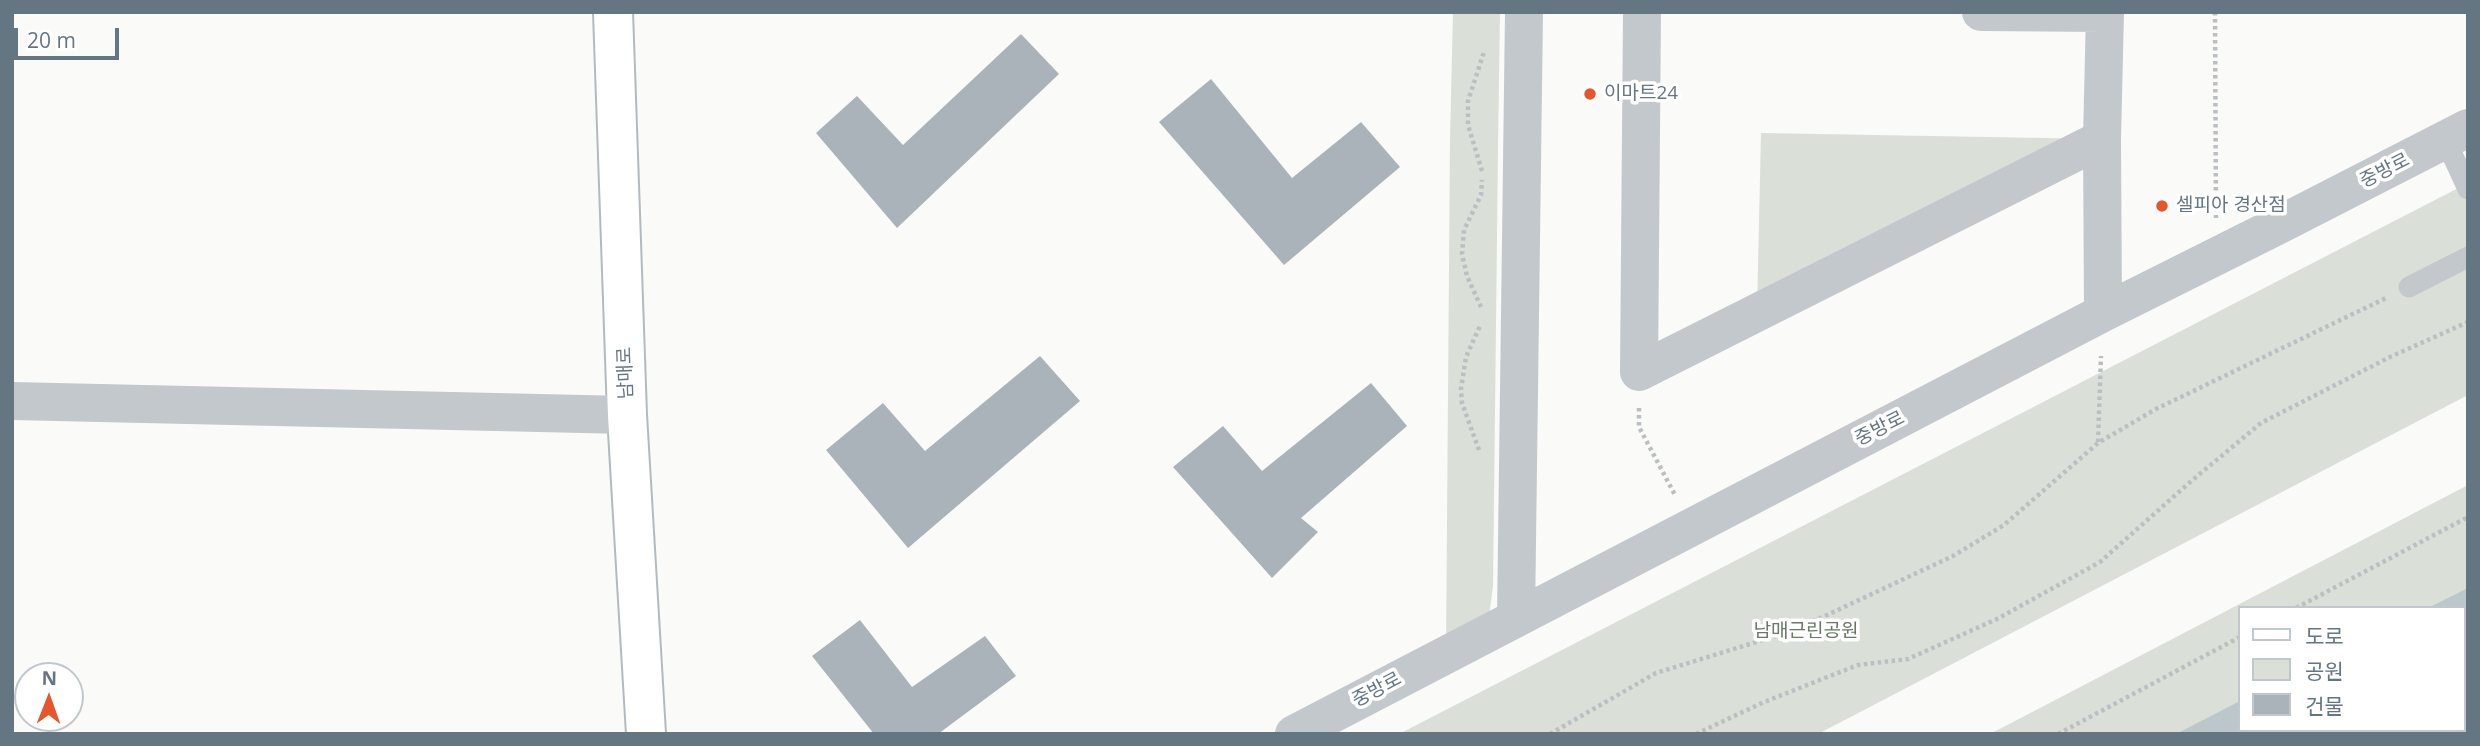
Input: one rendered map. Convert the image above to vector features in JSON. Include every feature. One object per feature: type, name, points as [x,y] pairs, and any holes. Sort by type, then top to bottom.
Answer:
[{"type":"street","name":"남매로","points":[[612,12],[627,415],[646,734]]},
{"type":"street","points":[[1516,618],[1524,12]]},
{"type":"street","points":[[1642,12],[1639,372],[2102,139]]},
{"type":"street","points":[[1981,12],[2105,13],[2102,313]]},
{"type":"street","name":"중방로","points":[[1294,734],[2102,313],[2456,134]]},
{"type":"street","points":[[12,401],[627,415]]},
{"type":"lane","points":[[2456,134],[2468,188]]},
{"type":"lane","points":[[2409,287],[2468,257]]},
{"type":"path","points":[[2215,12],[2216,257]]},
{"type":"path","points":[[1481,312],[1462,254],[1464,230],[1481,195],[1482,169],[1468,125],[1468,101],[1484,54],[1484,40]]},
{"type":"path","points":[[1550,734],[1656,673],[1795,630],[1953,556],[2004,525],[2098,443],[2156,409],[2409,287]]},
{"type":"path","points":[[2098,443],[2102,313]]},
{"type":"path","points":[[1481,452],[1462,403],[1461,388],[1466,357],[1482,320]]},
{"type":"path","points":[[1696,734],[1764,702],[1858,665],[1908,659],[1997,619],[2100,562],[2261,423],[2390,357],[2468,322]]},
{"type":"path","points":[[1639,372],[1639,428],[1692,526]]},
{"type":"path","points":[[2300,606],[2468,516]]},
{"type":"path","points":[[2059,734],[2238,638]]},
{"type":"green space","points":[[1453,12],[1500,12],[1493,586],[1487,632],[1446,654],[1450,140]]},
{"type":"green space","points":[[1761,133],[2102,139],[1757,312]]},
{"type":"green space","name":"남매근린공원","points":[[2468,183],[2468,395],[1818,734],[1399,734]]},
{"type":"green space","points":[[2468,485],[2468,734],[1990,734]]},
{"type":"shaded area","points":[[2468,588],[2468,734],[2176,734],[2238,702],[2238,732],[2466,732],[2466,606],[2432,606]]},
{"type":"building","points":[[1021,34],[1059,74],[897,228],[816,133],[857,96],[903,145]]},
{"type":"building","points":[[1211,79],[1292,178],[1361,122],[1400,167],[1284,265],[1159,122]]},
{"type":"building","points":[[1040,356],[1080,401],[908,548],[826,450],[883,403],[925,451]]},
{"type":"building","points":[[1371,383],[1407,426],[1301,518],[1318,532],[1272,578],[1173,467],[1223,426],[1262,471]]},
{"type":"building","points":[[860,620],[912,687],[985,636],[1016,676],[938,734],[874,734],[812,656]]},
{"type":"place","name":"이마트24","points":[[1590,94]]},
{"type":"place","name":"셀피아 경산점","points":[[2162,206]]}]
